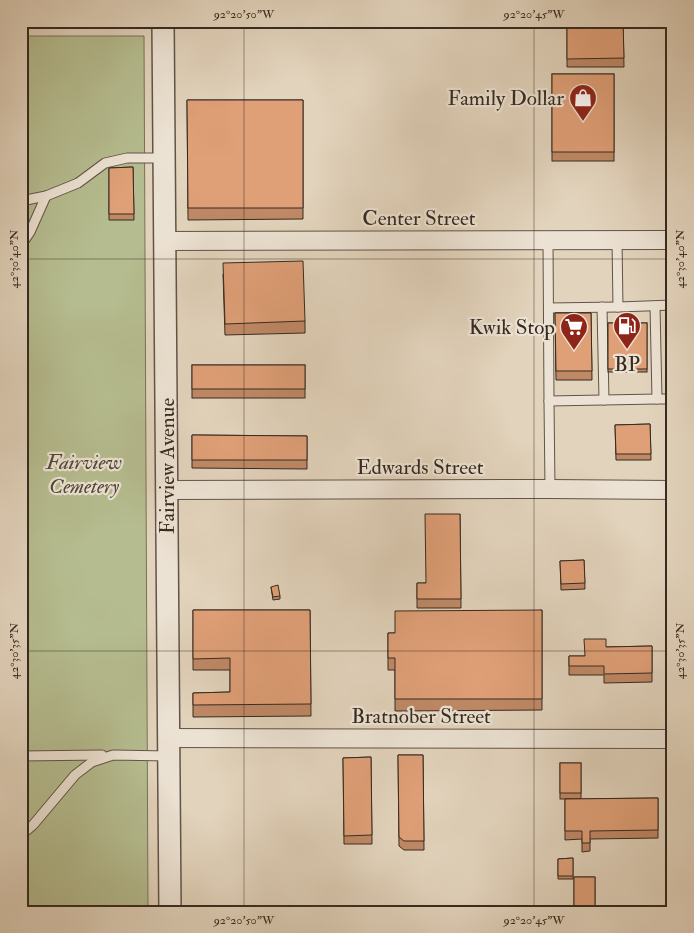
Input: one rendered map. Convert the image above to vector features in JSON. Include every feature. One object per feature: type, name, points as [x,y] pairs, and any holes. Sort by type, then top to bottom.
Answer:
[{"type":"street","name":"Fairview Avenue","points":[[163,21],[170,912]]},
{"type":"street","name":"Center Street","points":[[165,241],[673,240]]},
{"type":"street","name":"Edwards Street","points":[[167,490],[673,490]]},
{"type":"street","name":"Bratnober Street","points":[[169,747],[673,739]]},
{"type":"lane","points":[[21,201],[46,196],[78,183],[105,162],[127,158],[164,158]]},
{"type":"lane","points":[[21,245],[30,232],[46,196]]},
{"type":"lane","points":[[548,240],[550,489]]},
{"type":"lane","points":[[617,240],[618,307]]},
{"type":"lane","points":[[549,308],[673,305]]},
{"type":"lane","points":[[655,306],[657,399]]},
{"type":"lane","points":[[602,307],[604,400]]},
{"type":"lane","points":[[549,401],[673,399]]},
{"type":"lane","points":[[21,756],[112,755],[169,747]]},
{"type":"lane","points":[[21,835],[33,825],[75,775],[92,762],[112,755]]},
{"type":"green space","name":"Fairview Cemetery","points":[[21,36],[144,36],[148,912],[21,912]]},
{"type":"building","points":[[567,21],[623,21],[624,58],[567,59]]},
{"type":"building","name":"Family Dollar","points":[[552,74],[614,74],[614,152],[552,152]]},
{"type":"building","points":[[187,100],[303,100],[303,208],[188,208]]},
{"type":"building","points":[[133,167],[134,214],[109,214],[109,168]]},
{"type":"building","points":[[303,261],[305,321],[225,324],[223,263]]},
{"type":"building","name":"Kwik Stop","points":[[555,313],[591,313],[592,371],[556,371]]},
{"type":"building","points":[[608,323],[647,323],[647,369],[608,369]]},
{"type":"building","points":[[192,365],[305,365],[305,389],[192,389]]},
{"type":"building","points":[[650,424],[651,454],[616,454],[615,425]]},
{"type":"building","points":[[192,435],[307,436],[307,460],[192,460]]},
{"type":"building","points":[[425,514],[460,514],[461,599],[417,599],[417,583],[426,583]]},
{"type":"building","points":[[584,560],[585,583],[561,584],[560,561]]},
{"type":"building","points":[[278,585],[280,596],[273,597],[271,587]]},
{"type":"building","points":[[193,610],[310,610],[311,704],[193,705],[193,693],[230,692],[230,658],[193,659]]},
{"type":"building","points":[[542,610],[542,699],[395,699],[395,658],[388,658],[388,633],[395,633],[395,611]]},
{"type":"building","points":[[584,639],[606,639],[606,647],[652,646],[652,673],[604,674],[604,666],[569,666],[569,656],[585,656]]},
{"type":"building","points":[[398,755],[423,755],[424,841],[404,841],[399,837]]},
{"type":"building","points":[[371,757],[372,835],[344,836],[343,758]]},
{"type":"building","points":[[560,763],[581,763],[581,793],[560,793]]},
{"type":"building","points":[[658,798],[658,830],[590,831],[590,843],[582,843],[582,831],[565,831],[565,799]]},
{"type":"building","points":[[573,858],[573,876],[558,876],[558,859]]},
{"type":"building","points":[[574,877],[595,877],[595,910],[574,909]]},
{"type":"place","name":"Family Dollar","points":[[583,122]]},
{"type":"place","name":"BP","points":[[627,350]]},
{"type":"place","name":"Kwik Stop","points":[[574,351]]}]
